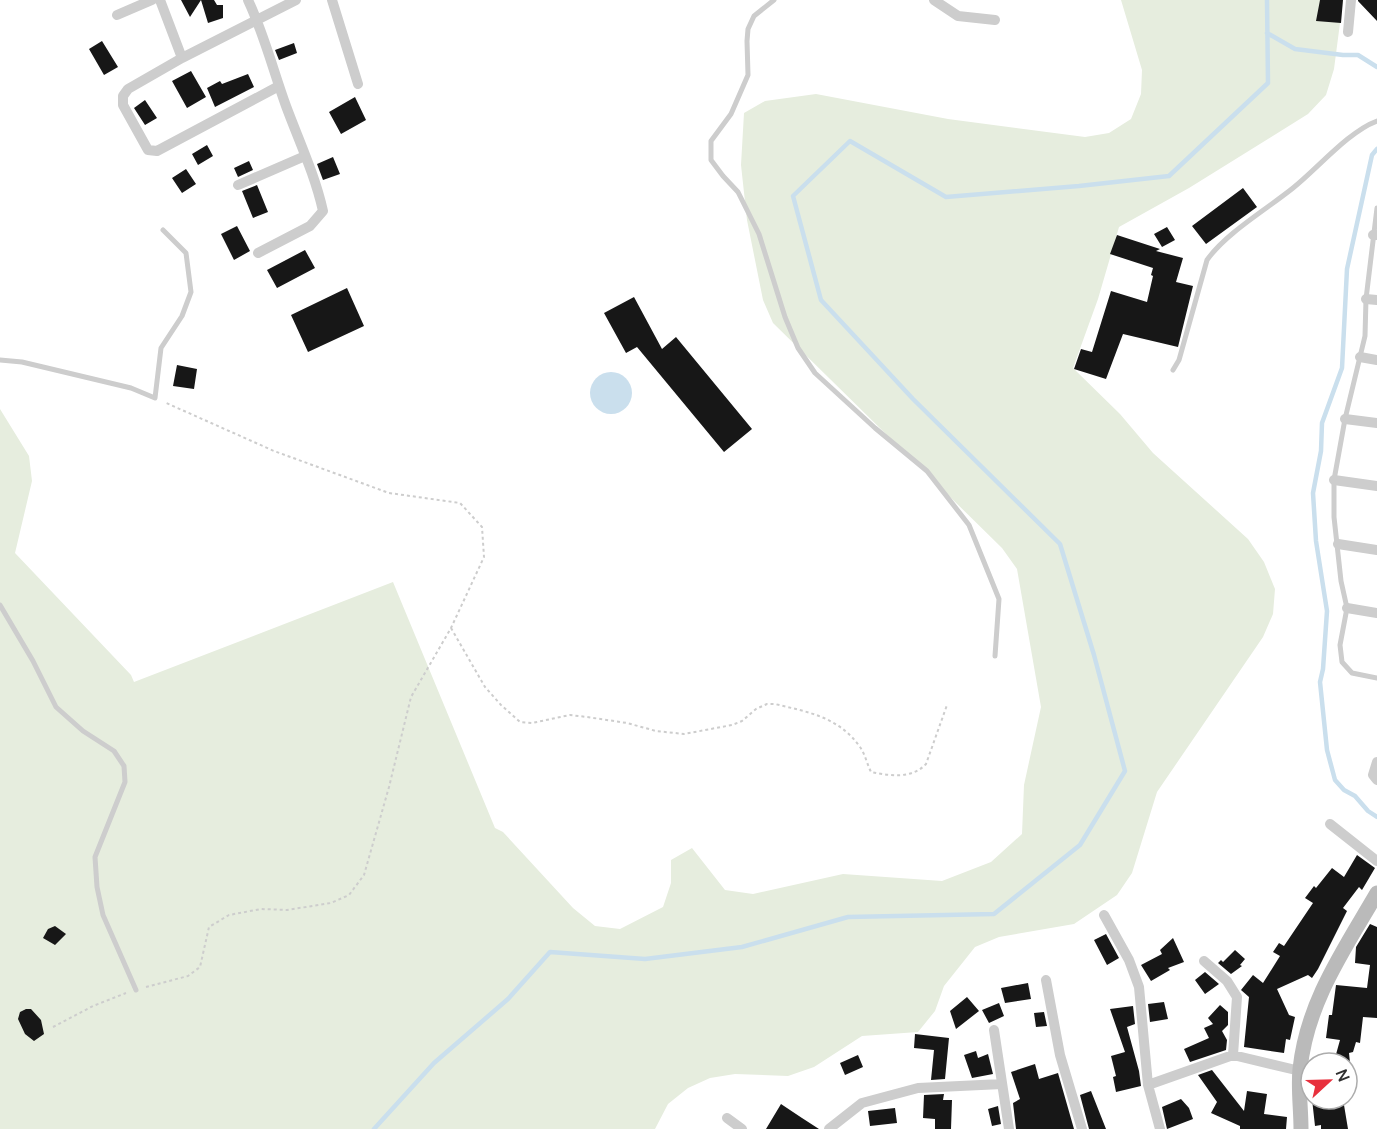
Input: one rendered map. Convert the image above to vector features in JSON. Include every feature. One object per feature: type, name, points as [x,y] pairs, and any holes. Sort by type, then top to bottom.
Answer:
[{"type":"main road","points":[[1304,1051],[1310,1020],[1322,987],[1377,893]]},
{"type":"main road","points":[[1301,1111],[1301,1129]]},
{"type":"street","points":[[117,15],[152,0]]},
{"type":"street","points":[[160,0],[182,58]]},
{"type":"street","points":[[248,0],[318,187],[323,211],[310,226],[258,253]]},
{"type":"street","points":[[279,86],[157,151],[148,150],[123,105],[123,96],[128,90],[182,58],[296,0]]},
{"type":"street","points":[[332,0],[358,84]]},
{"type":"street","points":[[934,0],[958,16],[994,20]]},
{"type":"street","points":[[1348,32],[1351,0]]},
{"type":"street","points":[[238,185],[305,156]]},
{"type":"street","points":[[1360,357],[1377,360]]},
{"type":"street","points":[[1345,419],[1377,423]]},
{"type":"street","points":[[1334,480],[1377,486]]},
{"type":"street","points":[[1338,544],[1377,550]]},
{"type":"street","points":[[1347,608],[1377,613]]},
{"type":"street","points":[[1377,762],[1372,775],[1377,780]]},
{"type":"street","points":[[1330,824],[1377,861]]},
{"type":"street","points":[[1104,915],[1129,960],[1139,987],[1148,1084],[1160,1129]]},
{"type":"street","points":[[1204,961],[1227,981],[1237,997],[1233,1055]]},
{"type":"street","points":[[1046,980],[1060,1055],[1082,1129]]},
{"type":"street","points":[[994,1030],[1009,1129]]},
{"type":"street","points":[[1148,1084],[1233,1055],[1299,1071]]},
{"type":"street","points":[[829,1129],[862,1103],[918,1088],[1002,1084]]},
{"type":"street","points":[[727,1118],[742,1129]]},
{"type":"lane","points":[[774,0],[754,16],[748,29],[748,75],[731,114],[711,141],[711,160],[738,192],[759,234],[785,317],[798,348],[815,373],[875,428],[927,471],[969,525],[999,599],[995,656]]},
{"type":"lane","points":[[1173,370],[1179,360],[1210,255],[1309,175],[1341,145],[1377,122]]},
{"type":"lane","points":[[1377,208],[1371,299],[1334,480],[1334,517],[1341,581],[1347,608],[1340,645],[1342,662],[1352,673],[1377,678]]},
{"type":"lane","points":[[0,360],[22,362],[131,388],[155,398],[161,348],[182,316],[191,292],[186,253],[163,230]]},
{"type":"lane","points":[[0,605],[33,661],[56,707],[83,731],[114,751],[124,766],[125,782],[95,857],[96,877],[103,915],[136,990]]},
{"type":"path","points":[[53,1027],[93,1006],[136,990],[188,976],[200,968],[209,927],[229,915],[261,909],[287,910],[309,907],[331,903],[349,895],[364,875],[411,697],[452,628],[484,557],[482,527],[460,503],[389,493],[274,451],[155,398]]},
{"type":"path","points":[[452,628],[485,687],[520,722],[532,723],[570,715],[684,734],[732,725],[742,721],[756,709],[767,704],[775,704],[823,715],[848,733],[861,748],[871,772],[902,776],[920,770],[926,764],[946,705]]},
{"type":"green space","points":[[1121,0],[1343,0],[1334,69],[1326,95],[1308,114],[1189,188],[1119,227],[1098,299],[1073,368],[1120,414],[1153,453],[1248,539],[1264,562],[1275,589],[1273,614],[1263,637],[1157,792],[1132,873],[1117,895],[1074,924],[999,937],[975,947],[944,986],[935,1011],[918,1032],[862,1036],[814,1067],[788,1076],[735,1074],[710,1078],[688,1088],[668,1104],[655,1129],[0,1129],[0,409],[29,456],[32,481],[15,553],[131,675],[134,682],[393,582],[495,828],[503,832],[573,908],[595,926],[620,929],[663,907],[671,883],[671,860],[692,848],[725,890],[753,894],[843,874],[942,881],[991,862],[1022,834],[1024,785],[1041,707],[1017,569],[1002,548],[773,323],[763,300],[747,220],[741,165],[744,113],[765,101],[816,94],[948,119],[1085,137],[1109,133],[1131,119],[1141,94],[1142,70]]},
{"type":"water","points":[[611,372],[626,378],[632,393],[626,408],[611,414],[596,408],[590,393],[596,378]]},
{"type":"building","points":[[181,0],[201,0],[190,17]]},
{"type":"building","points":[[201,0],[214,0],[217,5],[223,5],[223,18],[208,23]]},
{"type":"building","points":[[1320,0],[1343,0],[1341,23],[1316,21]]},
{"type":"building","points":[[1377,0],[1377,21],[1358,1]]},
{"type":"building","points":[[102,41],[118,67],[104,75],[89,49]]},
{"type":"building","points":[[294,43],[297,53],[279,60],[275,50]]},
{"type":"building","points":[[191,71],[206,97],[187,108],[172,81]]},
{"type":"building","points":[[248,74],[254,87],[215,107],[207,88],[220,81],[222,84]]},
{"type":"building","points":[[355,97],[366,120],[341,134],[329,112]]},
{"type":"building","points":[[145,100],[157,118],[145,125],[134,108]]},
{"type":"building","points":[[207,145],[213,156],[198,165],[192,154]]},
{"type":"building","points":[[333,157],[340,174],[323,180],[317,164]]},
{"type":"building","points":[[249,161],[253,170],[238,177],[234,168]]},
{"type":"building","points":[[186,169],[196,184],[182,193],[172,178]]},
{"type":"building","points":[[257,185],[268,212],[253,218],[242,191]]},
{"type":"building","points":[[1243,188],[1257,207],[1206,244],[1192,226]]},
{"type":"building","points":[[237,226],[250,251],[234,260],[221,234]]},
{"type":"building","points":[[1167,227],[1175,240],[1162,247],[1154,234]]},
{"type":"building","points":[[1117,235],[1160,249],[1156,251],[1183,258],[1176,282],[1193,286],[1178,347],[1123,334],[1106,379],[1074,369],[1081,349],[1092,352],[1111,291],[1147,302],[1153,276],[1151,275],[1153,268],[1110,254]]},
{"type":"building","points":[[305,250],[315,268],[277,288],[267,270]]},
{"type":"building","points":[[347,288],[364,326],[308,352],[291,315]]},
{"type":"building","points":[[634,297],[662,349],[676,337],[752,429],[724,452],[637,347],[626,353],[604,313]]},
{"type":"building","points":[[177,365],[197,369],[194,389],[173,386]]},
{"type":"building","points":[[1357,855],[1375,868],[1362,890],[1359,887],[1343,908],[1347,911],[1318,969],[1312,978],[1308,975],[1277,989],[1289,1015],[1295,1017],[1290,1040],[1286,1039],[1284,1053],[1244,1047],[1249,997],[1241,990],[1253,975],[1263,983],[1280,956],[1273,952],[1279,943],[1284,946],[1313,903],[1305,898],[1314,886],[1316,888],[1332,868],[1344,877]]},
{"type":"building","points":[[1370,924],[1377,927],[1377,1018],[1363,1017],[1360,1043],[1356,1042],[1353,1051],[1337,1051],[1340,1040],[1326,1038],[1336,985],[1367,988],[1370,965],[1355,963],[1356,947]]},
{"type":"building","points":[[55,926],[66,934],[55,945],[43,938],[48,929]]},
{"type":"building","points":[[1106,934],[1119,958],[1107,965],[1094,940]]},
{"type":"building","points":[[1173,938],[1184,962],[1168,968],[1170,970],[1151,981],[1141,965],[1162,954],[1160,950]]},
{"type":"building","points":[[1235,950],[1245,959],[1240,965],[1242,966],[1231,974],[1218,963],[1221,960],[1223,962]]},
{"type":"building","points":[[1205,972],[1219,984],[1205,994],[1195,980]]},
{"type":"building","points":[[1028,983],[1031,999],[1005,1003],[1001,988]]},
{"type":"building","points":[[967,997],[979,1011],[956,1029],[950,1011]]},
{"type":"building","points":[[1164,1002],[1168,1019],[1150,1022],[1148,1004]]},
{"type":"building","points":[[999,1003],[1004,1016],[989,1023],[982,1010]]},
{"type":"building","points":[[1220,1005],[1228,1012],[1228,1025],[1222,1031],[1227,1040],[1226,1050],[1190,1062],[1184,1049],[1209,1038],[1204,1028],[1213,1024],[1208,1018]]},
{"type":"building","points":[[1133,1006],[1135,1024],[1127,1027],[1141,1086],[1116,1092],[1113,1077],[1116,1076],[1111,1056],[1125,1052],[1110,1009]]},
{"type":"building","points":[[31,1009],[41,1020],[44,1034],[34,1041],[25,1034],[18,1019],[20,1012]]},
{"type":"building","points":[[1044,1012],[1047,1026],[1036,1027],[1034,1013]]},
{"type":"building","points":[[915,1034],[949,1038],[945,1079],[931,1080],[934,1050],[914,1048]]},
{"type":"building","points":[[976,1051],[978,1058],[988,1054],[993,1074],[972,1078],[964,1055]]},
{"type":"building","points":[[858,1055],[863,1067],[845,1075],[840,1063]]},
{"type":"building","points":[[1035,1064],[1039,1079],[1058,1073],[1074,1129],[1016,1129],[1013,1103],[1020,1099],[1011,1072]]},
{"type":"building","points":[[1212,1070],[1244,1111],[1247,1091],[1267,1094],[1264,1114],[1287,1117],[1286,1129],[1240,1129],[1240,1126],[1211,1113],[1217,1102],[1198,1075]]},
{"type":"building","points":[[1091,1091],[1106,1129],[1089,1129],[1080,1095]]},
{"type":"building","points":[[944,1094],[943,1100],[952,1100],[951,1129],[935,1129],[935,1119],[923,1118],[924,1095]]},
{"type":"building","points":[[1181,1099],[1189,1108],[1193,1119],[1167,1129],[1162,1107]]},
{"type":"building","points":[[781,1104],[802,1118],[819,1129],[766,1129]]},
{"type":"building","points":[[998,1106],[1001,1124],[992,1126],[988,1109]]},
{"type":"building","points":[[895,1108],[897,1123],[870,1126],[868,1111]]},
{"type":"building","points":[[1313,1111],[1345,1111],[1348,1129],[1321,1129],[1321,1125],[1315,1126]]},
{"type":"waterway","points":[[374,1129],[434,1063],[508,999],[550,952],[645,959],[742,947],[848,917],[994,914],[1080,845],[1125,771],[1094,655],[1060,544],[913,399],[821,300],[793,196],[850,141],[946,197],[1169,176],[1268,83],[1267,0]]},
{"type":"waterway","points":[[1267,33],[1295,49],[1358,55],[1377,67]]},
{"type":"waterway","points":[[1377,149],[1372,155],[1347,269],[1342,368],[1322,423],[1321,451],[1313,493],[1316,541],[1327,611],[1320,682],[1327,750],[1335,780],[1377,817]]}]
